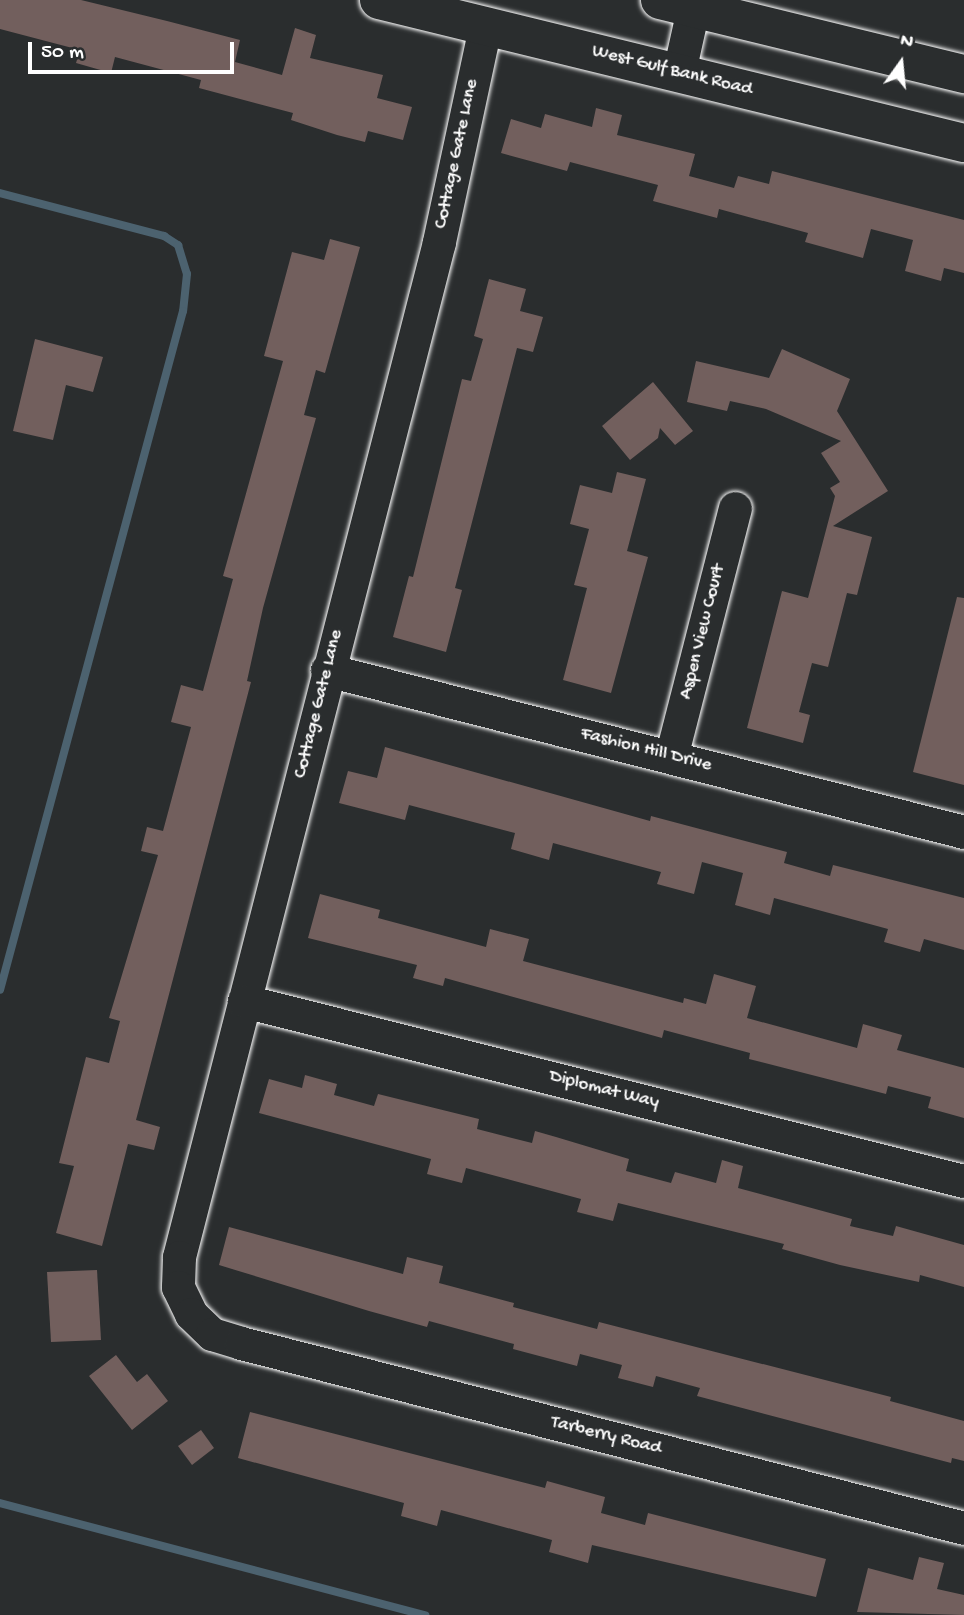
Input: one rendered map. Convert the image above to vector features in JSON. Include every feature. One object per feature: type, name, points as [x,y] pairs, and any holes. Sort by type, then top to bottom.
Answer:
[{"type":"main road","name":"West Gulf Bank Road","points":[[379,0],[964,144]]},
{"type":"main road","points":[[683,3],[964,74]]},
{"type":"street","points":[[679,72],[683,3]]},
{"type":"street","name":"Cottage Gate Lane","points":[[248,1345],[212,1334],[191,1314],[178,1287],[179,1256],[327,670],[439,242],[485,27]]},
{"type":"street","name":"Aspen View Court","points":[[671,757],[735,508]]},
{"type":"street","name":"Fashion Hill Drive","points":[[327,670],[964,832]]},
{"type":"street","name":"Diplomat Way","points":[[244,1001],[964,1181]]},
{"type":"street","name":"Tarberry Road","points":[[248,1345],[964,1528]]},
{"type":"building","points":[[0,0],[81,0],[240,40],[235,62],[282,75],[295,28],[316,35],[310,58],[383,75],[377,98],[412,107],[403,140],[368,131],[365,142],[337,135],[291,120],[293,113],[199,88],[201,80],[115,57],[111,73],[76,63],[80,50],[0,29]]},
{"type":"building","points":[[596,108],[622,115],[617,135],[695,154],[689,176],[734,188],[738,176],[769,184],[772,171],[964,220],[964,273],[944,268],[941,281],[905,271],[913,240],[871,229],[863,258],[805,242],[808,233],[719,209],[717,218],[653,201],[658,185],[570,162],[567,171],[501,153],[511,119],[541,128],[545,114],[592,127]]},
{"type":"building","points":[[330,239],[360,247],[325,373],[316,370],[304,415],[316,418],[263,608],[247,681],[251,682],[136,1120],[160,1127],[154,1150],[128,1144],[102,1246],[56,1233],[74,1166],[59,1163],[86,1057],[109,1063],[120,1021],[109,1018],[158,855],[141,851],[147,827],[163,831],[191,727],[171,722],[181,685],[203,691],[233,579],[223,576],[283,361],[264,356],[292,252],[324,260]]},
{"type":"building","points":[[489,279],[526,289],[520,311],[543,317],[533,352],[517,348],[455,588],[462,590],[446,652],[393,637],[409,576],[413,577],[462,379],[471,381],[483,339],[474,336]]},
{"type":"building","points":[[35,339],[103,357],[93,392],[66,385],[53,440],[13,431]]},
{"type":"building","points":[[782,349],[850,379],[837,411],[888,491],[833,526],[872,537],[857,595],[847,593],[828,667],[812,663],[799,712],[810,715],[803,743],[747,728],[782,591],[808,598],[835,496],[830,488],[840,482],[821,453],[841,441],[766,409],[730,401],[727,411],[687,402],[696,361],[769,378]]},
{"type":"building","points":[[653,382],[693,431],[675,445],[660,428],[658,438],[630,460],[602,426]]},
{"type":"building","points":[[617,472],[646,479],[627,551],[648,557],[611,693],[563,680],[587,588],[574,585],[589,529],[570,524],[580,485],[612,493]]},
{"type":"building","points":[[957,597],[964,598],[964,785],[913,772]]},
{"type":"building","points":[[385,747],[650,821],[651,816],[787,852],[784,863],[830,876],[833,865],[964,898],[964,950],[924,939],[920,952],[884,942],[888,929],[774,898],[770,915],[735,905],[743,873],[702,862],[694,894],[657,884],[661,872],[553,843],[549,860],[511,849],[515,833],[409,805],[405,820],[339,803],[348,771],[377,778]]},
{"type":"building","points":[[320,894],[380,910],[378,918],[486,947],[490,929],[529,939],[523,961],[683,1003],[684,998],[706,1004],[714,974],[756,986],[747,1018],[857,1048],[863,1024],[902,1035],[897,1050],[964,1068],[964,1118],[928,1108],[931,1097],[888,1086],[886,1094],[749,1059],[750,1053],[664,1030],[662,1038],[445,978],[443,986],[413,978],[417,965],[308,938]]},
{"type":"building","points":[[305,1075],[337,1084],[334,1095],[374,1106],[378,1094],[479,1119],[477,1129],[532,1143],[535,1131],[556,1137],[629,1159],[626,1171],[671,1183],[675,1172],[716,1183],[722,1160],[743,1166],[738,1188],[852,1219],[850,1226],[893,1236],[896,1226],[964,1245],[964,1287],[920,1275],[919,1282],[840,1265],[782,1249],[784,1244],[618,1203],[613,1221],[577,1212],[581,1199],[466,1168],[462,1183],[427,1174],[431,1159],[259,1113],[269,1079],[302,1088]]},
{"type":"building","points":[[229,1227],[403,1274],[407,1257],[443,1266],[439,1283],[514,1303],[513,1307],[597,1329],[599,1322],[891,1397],[890,1401],[964,1421],[964,1461],[952,1458],[951,1463],[697,1396],[700,1388],[656,1376],[653,1387],[618,1378],[622,1365],[580,1354],[577,1366],[513,1349],[514,1344],[429,1321],[427,1327],[219,1265]]},
{"type":"building","points":[[97,1270],[101,1340],[51,1342],[47,1272]]},
{"type":"building","points":[[116,1355],[137,1382],[147,1374],[168,1401],[132,1430],[89,1376]]},
{"type":"building","points":[[250,1412],[545,1488],[547,1481],[605,1497],[601,1513],[645,1525],[648,1513],[826,1559],[816,1597],[592,1545],[588,1563],[549,1552],[552,1540],[441,1510],[437,1526],[401,1516],[404,1503],[238,1458]]},
{"type":"building","points":[[201,1430],[214,1448],[192,1465],[178,1446]]},
{"type":"building","points":[[919,1557],[944,1563],[937,1589],[964,1595],[964,1615],[857,1612],[868,1568],[913,1580]]},
{"type":"waterway","points":[[0,193],[164,236],[178,245],[187,274],[183,311],[0,990]]},
{"type":"waterway","points":[[0,1503],[425,1615]]}]
